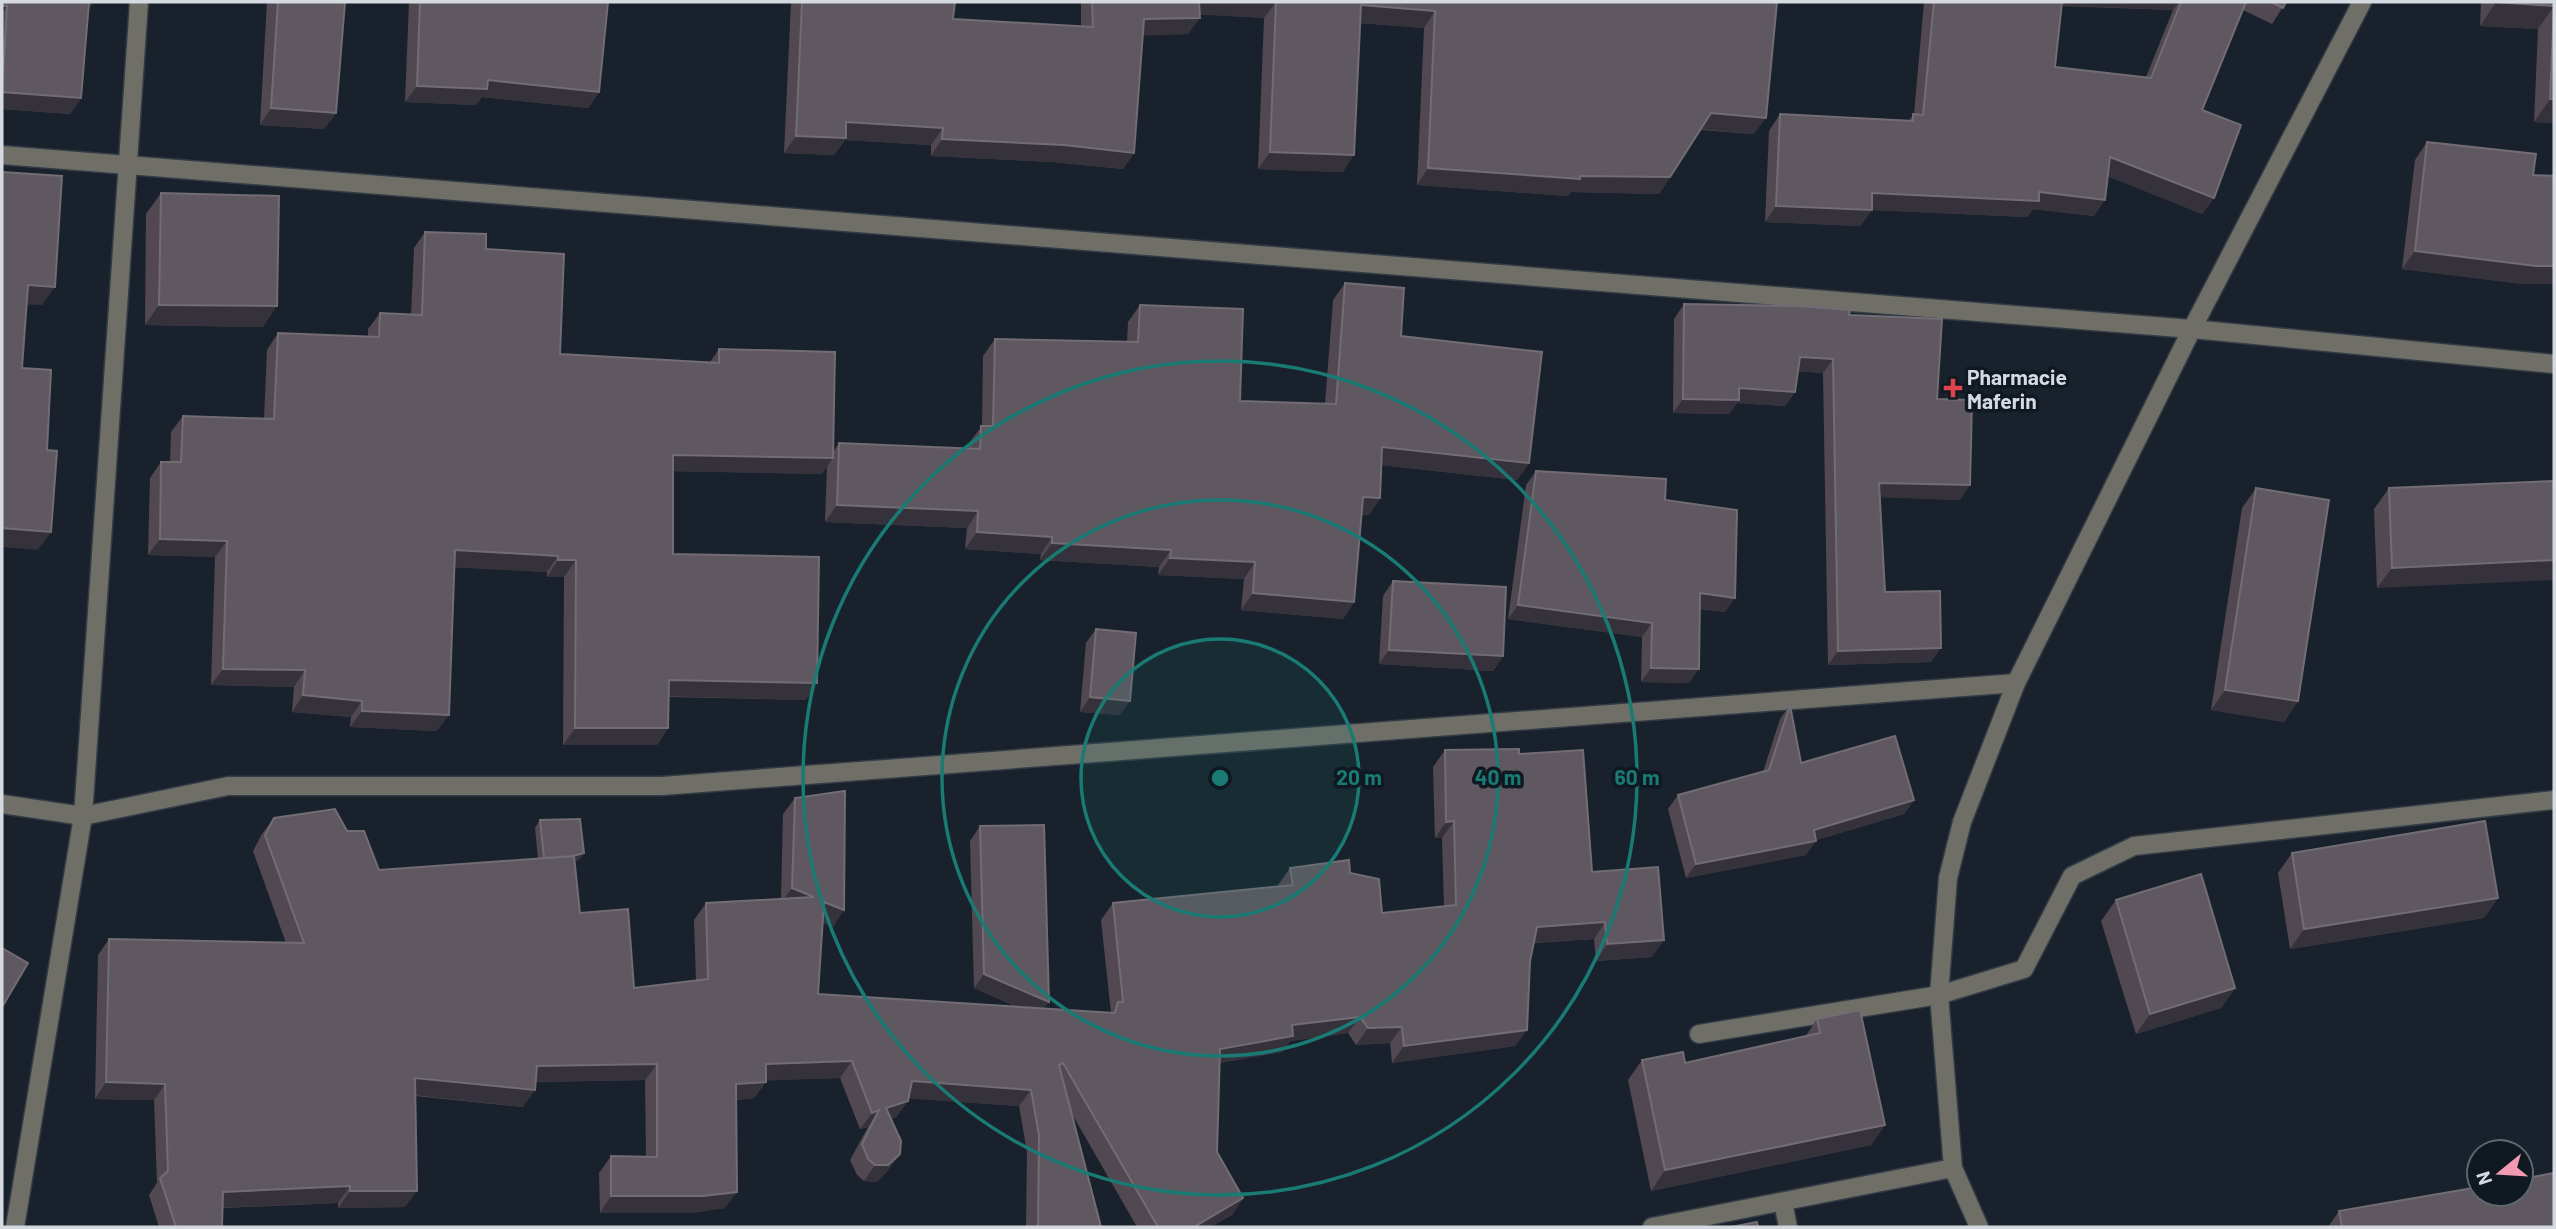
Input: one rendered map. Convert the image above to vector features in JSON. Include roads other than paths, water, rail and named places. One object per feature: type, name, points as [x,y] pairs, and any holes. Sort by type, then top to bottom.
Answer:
[{"type":"street","points":[[15,1227],[83,816],[139,2]]},
{"type":"street","points":[[1979,1227],[1953,1168],[1939,995],[1948,878],[1962,822],[2016,683],[2192,328],[2362,2]]},
{"type":"street","points":[[2,155],[2192,328],[2554,364]]},
{"type":"street","points":[[2,804],[83,816],[228,786],[662,786],[2016,683]]},
{"type":"street","points":[[1699,1034],[1939,995],[2024,969],[2072,876],[2134,846],[2554,800]]},
{"type":"street","points":[[1652,1227],[1953,1168]]},
{"type":"street","points":[[1783,1202],[1788,1227]]},
{"type":"place","name":"Pharmacie Maferin","points":[[1953,388]]}]
